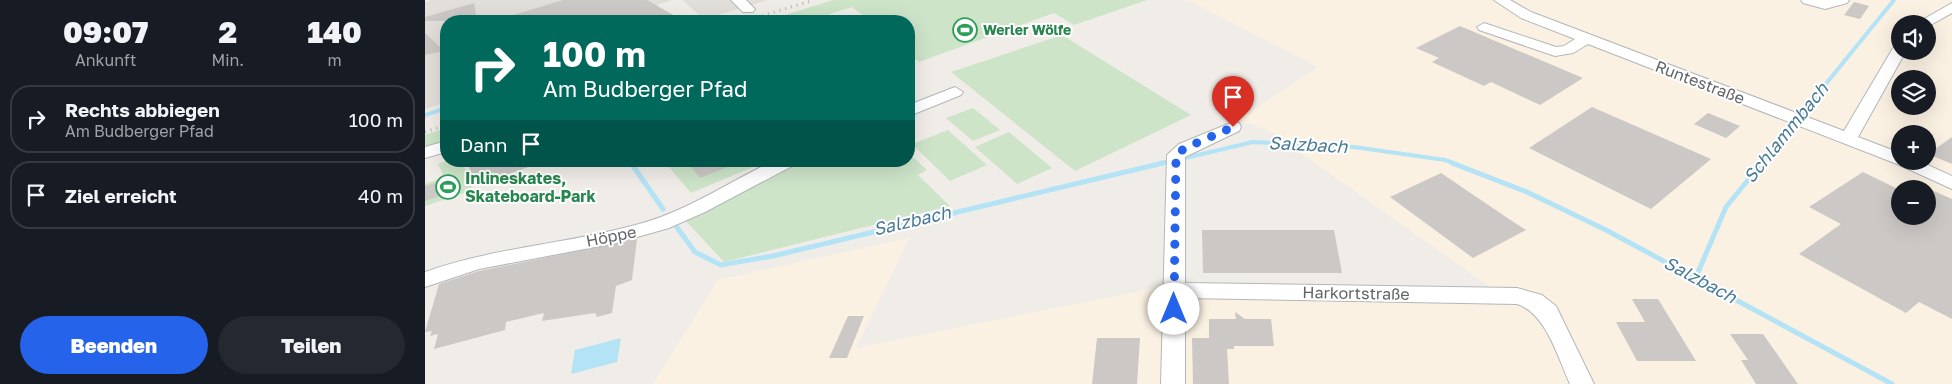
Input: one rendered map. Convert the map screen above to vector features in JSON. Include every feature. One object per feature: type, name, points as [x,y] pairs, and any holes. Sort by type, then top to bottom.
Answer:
[{"type":"street","name":"Runtestraße","points":[[1501,0],[1526,15],[1891,156]]},
{"type":"street","points":[[1808,0],[1825,4],[1842,0]]},
{"type":"street","points":[[1936,16],[1952,7]]},
{"type":"street","points":[[1484,27],[1548,52],[1568,50],[1587,38]]},
{"type":"street","points":[[1848,139],[1893,60]]},
{"type":"street","points":[[915,109],[955,92]]},
{"type":"street","points":[[1173,384],[1176,161],[1185,148],[1233,127]]},
{"type":"street","points":[[425,153],[440,148]]},
{"type":"street","name":"Höppe","points":[[425,280],[459,267],[645,229],[691,210],[776,167]]},
{"type":"street","points":[[1924,170],[1952,183]]},
{"type":"street","name":"Harkortstraße","points":[[1174,290],[1517,296],[1535,301],[1548,312],[1582,384]]},
{"type":"shaded area","points":[[431,0],[672,0],[628,15],[440,15],[440,104],[425,109],[425,2]]},
{"type":"shaded area","points":[[682,0],[768,0],[717,15],[699,15]]},
{"type":"shaded area","points":[[1188,0],[1952,0],[1952,384],[653,384],[718,280],[909,238],[856,348],[1127,294],[1168,283],[1497,292],[1267,129],[1238,120],[1318,67]]},
{"type":"green space","name":"Werler Wölfe","points":[[833,0],[1147,0],[1074,25],[1054,13],[919,62],[915,58],[915,15],[862,15],[852,7],[827,15],[785,15]]},
{"type":"green space","points":[[1062,35],[1191,115],[1075,171],[951,72]]},
{"type":"green space","points":[[973,108],[1000,130],[973,141],[946,118]]},
{"type":"green space","points":[[440,130],[440,144],[425,149],[425,135]]},
{"type":"green space","points":[[948,130],[987,165],[950,181],[915,147],[915,143]]},
{"type":"green space","points":[[1009,132],[1052,168],[1017,184],[975,147]]},
{"type":"green space","points":[[915,159],[927,170],[918,175],[950,206],[724,262],[685,220],[711,205],[793,167],[915,167]]},
{"type":"green space","name":"Inlineskates, Skateboard-Park","points":[[440,163],[440,167],[463,167],[473,190],[425,206],[425,184],[444,177],[438,164]]},
{"type":"green space","points":[[669,167],[753,167],[691,193]]},
{"type":"water","points":[[621,338],[617,362],[571,374],[575,350]]},
{"type":"building","points":[[563,0],[647,0],[673,15],[514,15]]},
{"type":"building","points":[[1854,2],[1869,6],[1860,19],[1844,15]]},
{"type":"building","points":[[474,3],[476,15],[440,15],[440,21],[425,21],[425,17]]},
{"type":"building","points":[[1460,26],[1583,78],[1540,105],[1491,82],[1484,86],[1432,62],[1439,58],[1416,48]]},
{"type":"building","points":[[425,33],[440,47],[440,52],[425,55]]},
{"type":"building","points":[[1592,107],[1711,159],[1651,209],[1529,148]]},
{"type":"building","points":[[1708,113],[1740,126],[1726,138],[1694,124]]},
{"type":"building","points":[[1952,137],[1952,164],[1936,157],[1936,148]]},
{"type":"building","points":[[469,167],[529,167],[477,185]]},
{"type":"building","points":[[691,167],[728,167],[700,178]]},
{"type":"building","points":[[1863,172],[1891,186],[1891,225],[1936,225],[1936,192],[1952,199],[1952,319],[1919,302],[1906,313],[1799,254],[1841,224],[1809,207]]},
{"type":"building","points":[[1441,173],[1526,230],[1473,258],[1390,197]]},
{"type":"building","points":[[438,182],[443,195],[425,201],[425,186]]},
{"type":"building","points":[[1202,230],[1334,230],[1342,273],[1203,273]]},
{"type":"building","points":[[637,239],[632,280],[616,286],[612,313],[597,317],[595,313],[542,321],[544,313],[506,322],[505,330],[434,349],[438,334],[430,336],[432,331],[425,332],[439,284],[479,271]]},
{"type":"building","points":[[1632,299],[1658,299],[1696,361],[1637,361],[1616,322],[1645,322]]},
{"type":"building","points":[[1235,312],[1245,319],[1271,319],[1274,346],[1234,346],[1234,349],[1227,349],[1229,384],[1193,384],[1192,338],[1209,338],[1209,319],[1236,319]]},
{"type":"building","points":[[848,316],[864,316],[847,358],[829,358]]},
{"type":"building","points":[[1730,334],[1763,334],[1798,384],[1756,384],[1741,360],[1748,360]]},
{"type":"building","points":[[1097,338],[1140,338],[1137,384],[1092,384]]},
{"type":"waterway","name":"Schlammbach","points":[[1761,164],[1894,0]]},
{"type":"waterway","name":"Salzbach","points":[[425,115],[440,110]]},
{"type":"waterway","name":"Salzbach","points":[[1181,159],[1253,142],[1354,147],[1445,160],[1456,164]]},
{"type":"waterway","name":"Salzbach","points":[[1157,164],[1171,161]]},
{"type":"waterway","name":"Salzbach","points":[[673,222],[695,252],[721,265],[773,256],[1163,163]]},
{"type":"waterway","name":"Salzbach","points":[[1452,163],[1527,192],[1606,230],[1892,384]]},
{"type":"waterway","name":"Schlammbach","points":[[1696,277],[1726,207],[1762,163]]},
{"type":"waterway","name":"Salzbach","points":[[634,167],[663,209]]},
{"type":"railway","points":[[765,15],[814,0]]},
{"type":"railway","points":[[425,132],[440,127]]},
{"type":"place","name":"Werler Wölfe","points":[[965,30]]},
{"type":"place","name":"Inlineskates, Skateboard-Park","points":[[448,187]]},
{"type":"route","points":[[1174,309],[1176,155],[1185,148],[1233,127]]}]
